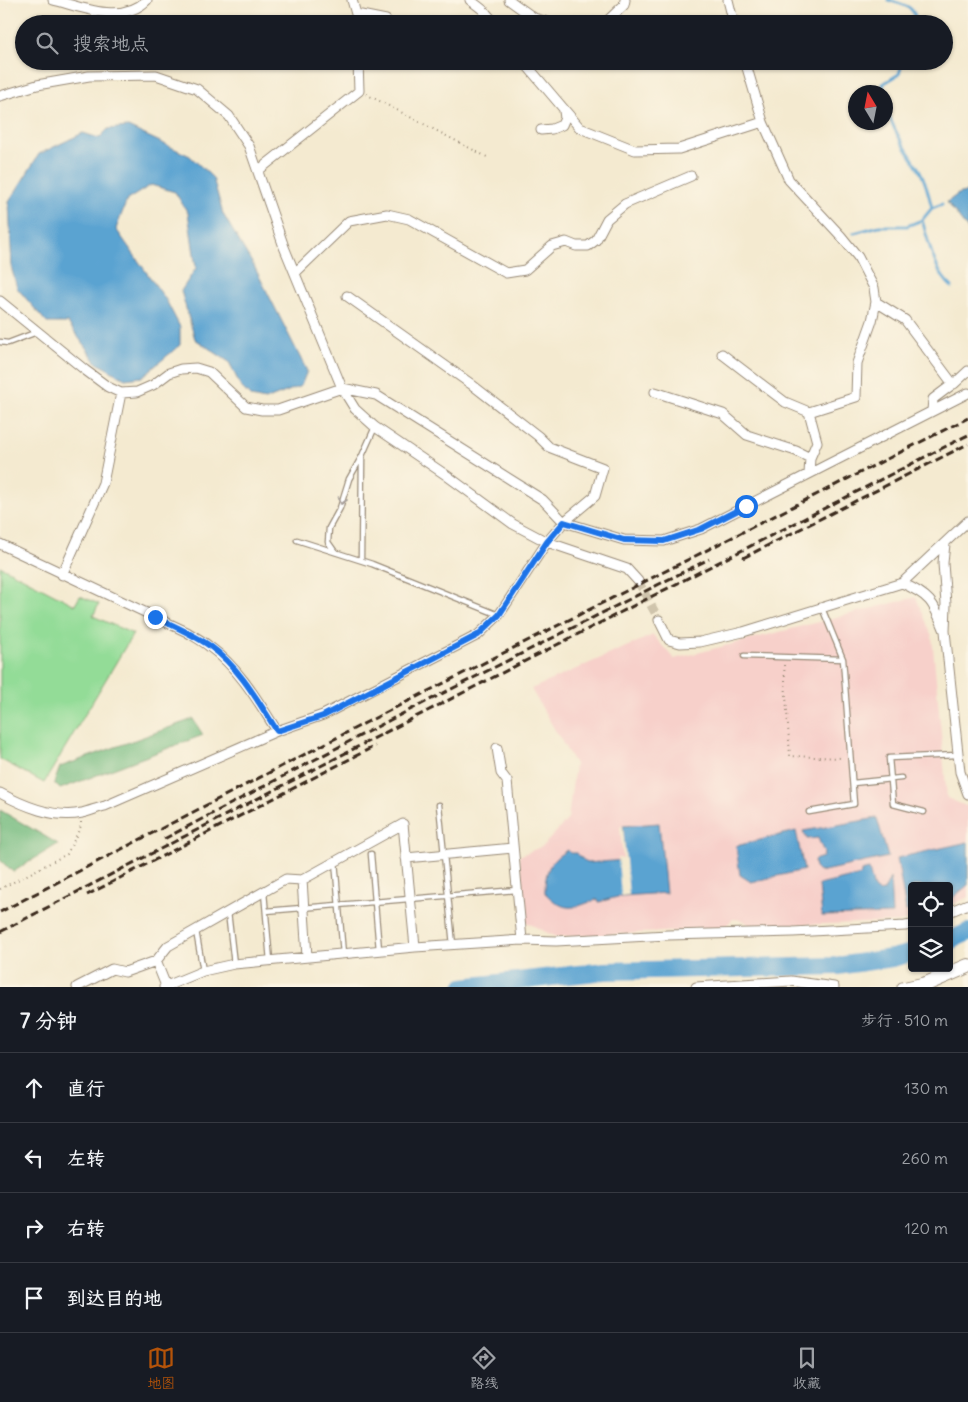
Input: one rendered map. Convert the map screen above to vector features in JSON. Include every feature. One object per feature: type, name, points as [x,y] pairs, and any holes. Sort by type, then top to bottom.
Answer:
[{"type":"highway","points":[[919,987],[968,966]]},
{"type":"street","points":[[54,0],[99,11],[118,13],[133,11],[147,0]]},
{"type":"street","points":[[470,0],[489,15]]},
{"type":"street","points":[[509,0],[530,15]]},
{"type":"street","points":[[613,15],[624,5],[625,0]]},
{"type":"street","points":[[728,0],[732,15]]},
{"type":"street","points":[[353,1],[356,14],[361,15]]},
{"type":"street","points":[[259,170],[360,90],[359,70]]},
{"type":"street","points":[[530,70],[580,128],[634,150],[679,149],[763,122]]},
{"type":"street","points":[[722,354],[785,402],[809,412],[856,397],[857,363],[872,321],[876,302],[872,283],[858,257],[789,180],[763,122],[748,70]]},
{"type":"street","points":[[0,96],[37,85],[89,76],[156,75],[197,89],[229,116],[249,146],[259,170],[284,247],[342,388],[355,410],[375,427],[446,475],[513,524],[547,542],[627,569],[638,581]]},
{"type":"street","points":[[541,130],[552,129],[562,125],[565,118],[564,111]]},
{"type":"street","points":[[295,273],[349,222],[387,214],[408,219],[506,273],[525,270],[552,246],[566,242],[576,246],[588,246],[596,240],[607,219],[625,204],[691,176]]},
{"type":"street","points":[[0,793],[21,804],[54,814],[80,813],[105,806],[277,731],[323,716],[478,635],[499,615],[547,542],[564,522],[595,496],[603,468],[549,447],[538,436],[471,384],[347,296]]},
{"type":"street","points":[[0,301],[108,387],[121,393],[137,392],[153,385],[181,368],[196,368],[209,372],[246,407],[262,410],[278,410],[342,388],[376,395],[542,500],[564,522],[624,540],[664,541],[701,529],[968,393]]},
{"type":"street","points":[[876,302],[905,320],[953,384],[933,399],[932,411]]},
{"type":"street","points":[[954,384],[968,371]]},
{"type":"street","points":[[655,392],[723,414],[747,435],[796,451],[810,458]]},
{"type":"street","points":[[62,575],[102,483],[121,393]]},
{"type":"street","points":[[809,412],[817,442],[810,458],[809,474]]},
{"type":"street","points":[[659,620],[669,640],[680,644],[700,642],[743,632],[902,583],[968,521]]},
{"type":"street","points":[[0,544],[62,575],[187,632],[211,647],[230,664],[251,691],[277,731]]},
{"type":"street","points":[[945,544],[943,563],[946,604],[945,631],[960,772],[968,794]]},
{"type":"street","points":[[902,583],[920,591],[934,605],[945,631]]},
{"type":"street","points":[[497,748],[501,773],[507,781],[522,940]]},
{"type":"street","points":[[77,987],[112,969],[125,972],[156,961],[168,946],[264,891],[286,879],[302,880],[402,824],[415,947]]},
{"type":"street","points":[[406,858],[513,848]]},
{"type":"street","points":[[302,880],[307,957]]},
{"type":"street","points":[[953,910],[968,904]]},
{"type":"street","points":[[156,961],[165,987],[203,971],[234,964],[415,947],[522,940],[556,941],[668,935],[793,932],[908,925]]},
{"type":"street","points":[[902,987],[937,979]]},
{"type":"street","points":[[696,987],[791,982],[834,987]]},
{"type":"lane","points":[[0,342],[8,343],[38,332]]},
{"type":"lane","points":[[335,552],[328,542],[329,528],[340,508],[349,479],[375,427]]},
{"type":"lane","points":[[361,560],[362,456]]},
{"type":"lane","points":[[297,540],[361,560],[499,615]]},
{"type":"lane","points":[[809,812],[854,804],[843,659],[822,608]]},
{"type":"lane","points":[[744,656],[843,659]]},
{"type":"lane","points":[[924,812],[893,804],[890,758],[958,755]]},
{"type":"lane","points":[[852,783],[900,778]]},
{"type":"lane","points":[[439,805],[453,945]]},
{"type":"lane","points":[[371,854],[379,951]]},
{"type":"lane","points":[[335,861],[343,954]]},
{"type":"lane","points":[[266,911],[517,890]]},
{"type":"lane","points":[[264,891],[270,961]]},
{"type":"lane","points":[[228,912],[234,964]]},
{"type":"lane","points":[[196,930],[203,971]]},
{"type":"path","points":[[360,90],[487,157]]},
{"type":"path","points":[[783,657],[790,756],[851,758]]},
{"type":"path","points":[[0,889],[67,854],[81,826],[80,813]]},
{"type":"shaded area","points":[[916,597],[932,636],[947,798],[968,807],[968,897],[953,904],[953,882],[908,882],[908,920],[899,922],[750,926],[743,920],[733,919],[722,929],[556,937],[526,922],[519,856],[543,846],[568,819],[575,764],[531,689],[653,635],[674,659]]},
{"type":"green space","points":[[0,566],[75,605],[80,596],[99,604],[93,616],[133,634],[44,783],[0,759]]},
{"type":"green space","points":[[193,719],[203,735],[60,789],[54,783],[60,767]]},
{"type":"green space","points":[[0,810],[58,844],[13,872],[0,860]]},
{"type":"water","points":[[128,127],[190,156],[213,178],[223,214],[254,266],[307,371],[301,386],[265,400],[251,397],[241,387],[229,362],[195,339],[181,291],[196,268],[188,213],[175,192],[151,185],[127,200],[116,229],[166,300],[180,327],[180,345],[142,377],[125,379],[97,363],[68,323],[47,323],[17,288],[12,270],[9,202],[39,154],[83,133],[99,138],[108,129]]},
{"type":"water","points":[[968,191],[968,230],[947,202],[958,194]]},
{"type":"water","points":[[877,818],[888,857],[819,872],[815,868],[814,860],[823,857],[824,853],[818,838],[807,839],[803,831]]},
{"type":"water","points":[[659,823],[666,893],[621,896],[599,902],[598,899],[576,907],[570,907],[559,904],[545,893],[549,867],[556,858],[568,850],[570,853],[576,853],[587,863],[625,860],[623,826]]},
{"type":"water","points":[[796,831],[804,870],[751,882],[740,875],[736,846]]},
{"type":"water","points":[[968,842],[968,885],[953,898],[953,882],[908,882],[908,911],[906,911],[897,858]]},
{"type":"water","points":[[869,869],[874,889],[878,892],[884,891],[890,878],[892,914],[822,916],[819,885],[861,875],[861,871]]},
{"type":"pier","points":[[623,826],[629,895],[621,896],[618,858],[623,858],[620,827]]},
{"type":"waterway","points":[[888,0],[908,7],[914,15]]},
{"type":"waterway","points":[[883,85],[899,74],[900,70]]},
{"type":"waterway","points":[[893,125],[922,175],[932,208]]},
{"type":"waterway","points":[[854,233],[879,226],[907,226],[922,220],[932,208],[942,204]]},
{"type":"waterway","points":[[922,220],[936,265],[952,287]]},
{"type":"waterway","points":[[953,939],[968,932]]},
{"type":"waterway","points":[[463,987],[605,971],[837,966],[908,954]]},
{"type":"tunnel","points":[[638,581],[659,620]]},
{"type":"railway","points":[[0,912],[369,721],[968,418]]},
{"type":"railway","points":[[0,932],[394,728],[968,435]]},
{"type":"railway","points":[[743,558],[968,444]]},
{"type":"railway","points":[[164,839],[390,720],[709,559]]},
{"type":"railway","points":[[87,895],[375,746]]},
{"type":"route","points":[[155,617],[187,632],[211,647],[230,664],[256,697],[277,731],[323,716],[478,635],[499,615],[547,542],[564,522],[624,540],[664,541],[701,529],[746,506]]}]
